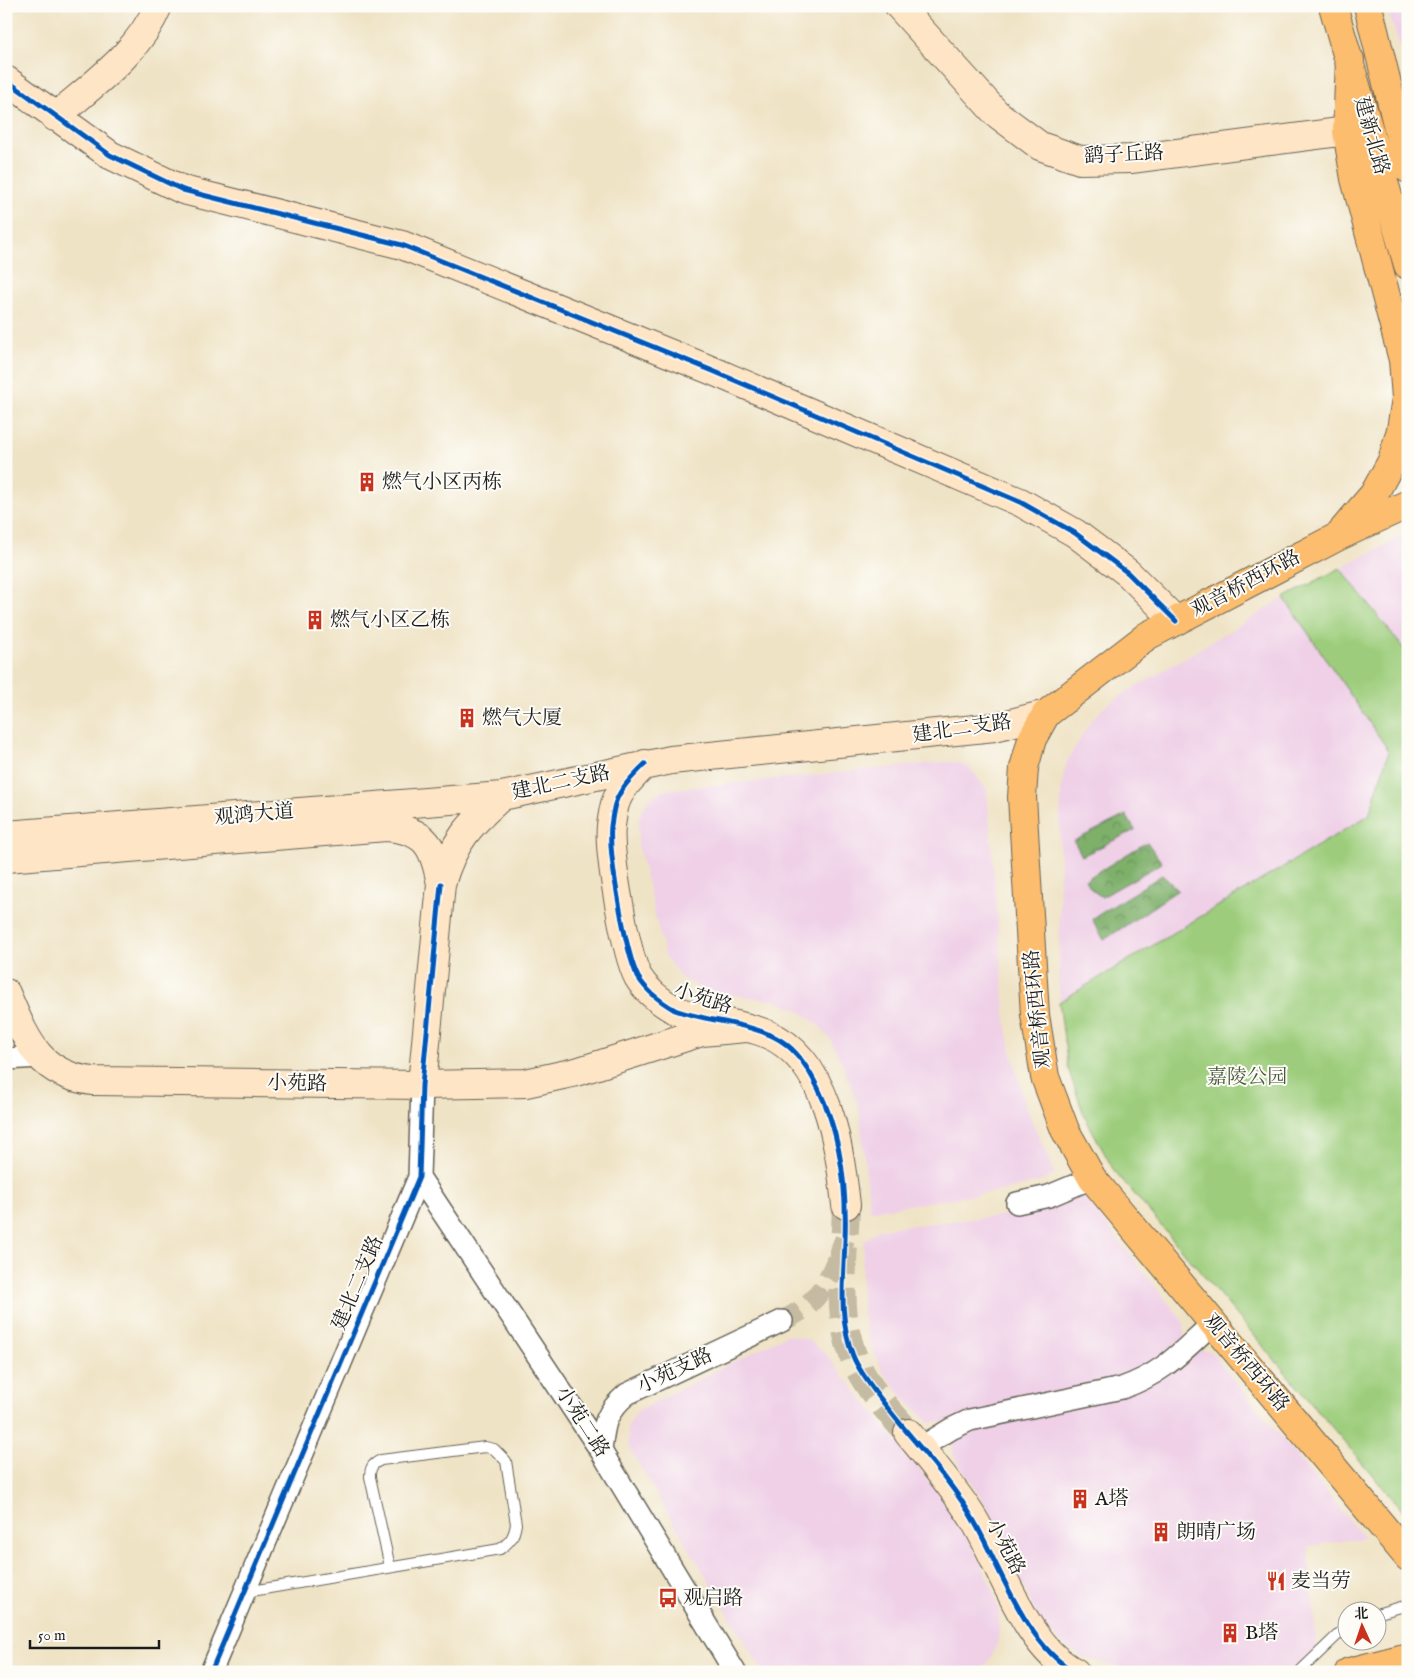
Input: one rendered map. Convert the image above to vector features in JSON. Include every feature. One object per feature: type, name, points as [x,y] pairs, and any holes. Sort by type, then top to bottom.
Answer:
[{"type":"main road","name":"建新北路","points":[[1333,6],[1408,265]]},
{"type":"main road","points":[[1368,8],[1408,93]]},
{"type":"main road","name":"建新北路","points":[[1368,8],[1408,169]]},
{"type":"main road","points":[[1337,537],[1374,494],[1392,461],[1401,430],[1406,398],[1404,360],[1363,216],[1347,131],[1350,60]]},
{"type":"main road","name":"观音桥西环路","points":[[1408,504],[1337,537],[1147,636],[1046,714],[1032,739],[1024,768],[1022,797],[1035,1015],[1045,1077],[1065,1130],[1092,1178],[1408,1557]]},
{"type":"main road","points":[[1349,1672],[1408,1657]]},
{"type":"street","points":[[55,117],[116,64],[139,38],[158,6]]},
{"type":"street","name":"鹞子丘路","points":[[899,6],[996,113],[1040,146],[1080,160],[1131,159],[1347,131]]},
{"type":"street","points":[[6,80],[110,155],[183,190],[402,245],[712,371],[1020,502],[1074,533],[1128,573],[1176,621]]},
{"type":"street","name":"建北二支路","points":[[211,1672],[419,1178],[422,1086],[441,884],[456,843],[470,824],[502,796],[645,764],[995,727],[1046,714]]},
{"type":"street","name":"小苑路","points":[[645,764],[623,788],[616,802],[610,827],[611,852],[632,963],[638,977],[663,1003],[690,1015],[766,1033],[780,1040],[805,1064],[831,1118],[836,1135],[846,1205]]},
{"type":"street","name":"观鸿大道","points":[[6,835],[502,796]]},
{"type":"street","name":"观鸿大道","points":[[6,858],[386,827],[404,828],[418,835],[429,845],[436,858],[441,884]]},
{"type":"street","name":"小苑路","points":[[6,993],[23,1032],[40,1057],[50,1067],[64,1074],[94,1081],[422,1086],[526,1083],[576,1072],[702,1032],[746,1028]]},
{"type":"street","points":[[6,1059],[40,1057]]},
{"type":"street","name":"小苑二路","points":[[419,1178],[601,1451],[735,1672]]},
{"type":"street","points":[[1017,1203],[1049,1196],[1092,1178]]},
{"type":"street","name":"小苑支路","points":[[601,1451],[604,1426],[608,1414],[627,1394],[782,1321]]},
{"type":"street","points":[[914,1441],[951,1429],[970,1420],[1122,1388],[1143,1381],[1162,1370],[1213,1323]]},
{"type":"street","name":"小苑路","points":[[914,1441],[952,1487],[974,1519],[1031,1630],[1057,1660],[1075,1672]]},
{"type":"lane","points":[[246,1592],[500,1549],[510,1542],[515,1534],[516,1524],[506,1461],[494,1449],[485,1447],[381,1460],[374,1463],[370,1469],[370,1477],[390,1567]]},
{"type":"lane","points":[[1386,1611],[1408,1605]]},
{"type":"lane","points":[[1300,1672],[1336,1637]]},
{"type":"shaded area","points":[[1386,6],[1408,6],[1408,69]]},
{"type":"shaded area","name":"嘉陵公园","points":[[1408,533],[1408,1517],[1113,1169],[1084,1115],[1068,1068],[1059,1002],[1060,813],[1062,782],[1067,761],[1092,719],[1109,703],[1284,598]]},
{"type":"shaded area","points":[[958,762],[970,768],[987,790],[1006,1021],[1011,1051],[1026,1107],[1055,1174],[1044,1180],[1008,1190],[870,1211],[859,1108],[842,1062],[830,1039],[817,1024],[798,1010],[776,1001],[706,991],[681,978],[665,956],[638,845],[639,819],[644,806],[653,796],[664,790]]},
{"type":"shaded area","points":[[1074,1196],[1085,1198],[1184,1323],[1184,1338],[1139,1373],[944,1422],[928,1422],[902,1396],[883,1372],[870,1342],[863,1314],[861,1282],[864,1241],[879,1229],[1016,1214],[1053,1205]]},
{"type":"shaded area","points":[[787,1335],[806,1339],[825,1353],[937,1491],[968,1536],[992,1587],[999,1612],[997,1646],[989,1661],[979,1672],[763,1672],[629,1448],[627,1428],[637,1411]]},
{"type":"shaded area","name":"朗晴广场","points":[[1199,1350],[1210,1351],[1364,1538],[1308,1546],[1317,1648],[1295,1668],[1274,1672],[1148,1672],[1116,1667],[1082,1657],[1060,1643],[1037,1616],[991,1513],[953,1454],[952,1438]]},
{"type":"green space","name":"嘉陵公园","points":[[1340,568],[1408,654],[1408,1517],[1113,1169],[1084,1115],[1068,1068],[1059,1002],[1369,815],[1389,751],[1284,598]]},
{"type":"green space","points":[[1126,815],[1135,830],[1082,856],[1074,841]]},
{"type":"green space","points":[[1147,842],[1162,863],[1102,897],[1092,890],[1085,880]]},
{"type":"green space","points":[[1162,875],[1178,890],[1104,940],[1092,919]]},
{"type":"tunnel","points":[[846,1205],[842,1281],[847,1337],[857,1366],[863,1376],[908,1433]]},
{"type":"tunnel","points":[[782,1321],[807,1306],[823,1288],[845,1239]]},
{"type":"cycle path","points":[[6,80],[110,155],[183,190],[402,245],[713,371],[1020,502],[1075,533],[1128,573],[1176,621]]},
{"type":"cycle path","points":[[645,764],[627,782],[620,793],[615,804],[611,826],[612,857],[623,926],[638,977],[655,996],[675,1010],[755,1029],[780,1040],[798,1055],[807,1068],[826,1106],[841,1162],[845,1200],[843,1283],[845,1328],[855,1362],[876,1393],[964,1504],[1016,1604],[1029,1625],[1058,1660],[1075,1672]]},
{"type":"cycle path","points":[[211,1672],[419,1177],[422,1085],[441,884]]},
{"type":"place","name":"燃气小区丙栋","points":[[367,482]]},
{"type":"place","name":"燃气小区乙栋","points":[[315,620]]},
{"type":"place","name":"燃气大厦","points":[[467,718]]},
{"type":"place","name":"A塔","points":[[1080,1499]]},
{"type":"place","name":"朗晴广场","points":[[1161,1532]]},
{"type":"place","name":"麦当劳","points":[[1276,1581]]},
{"type":"place","name":"观启路","points":[[668,1598]]},
{"type":"place","name":"B塔","points":[[1230,1633]]}]
